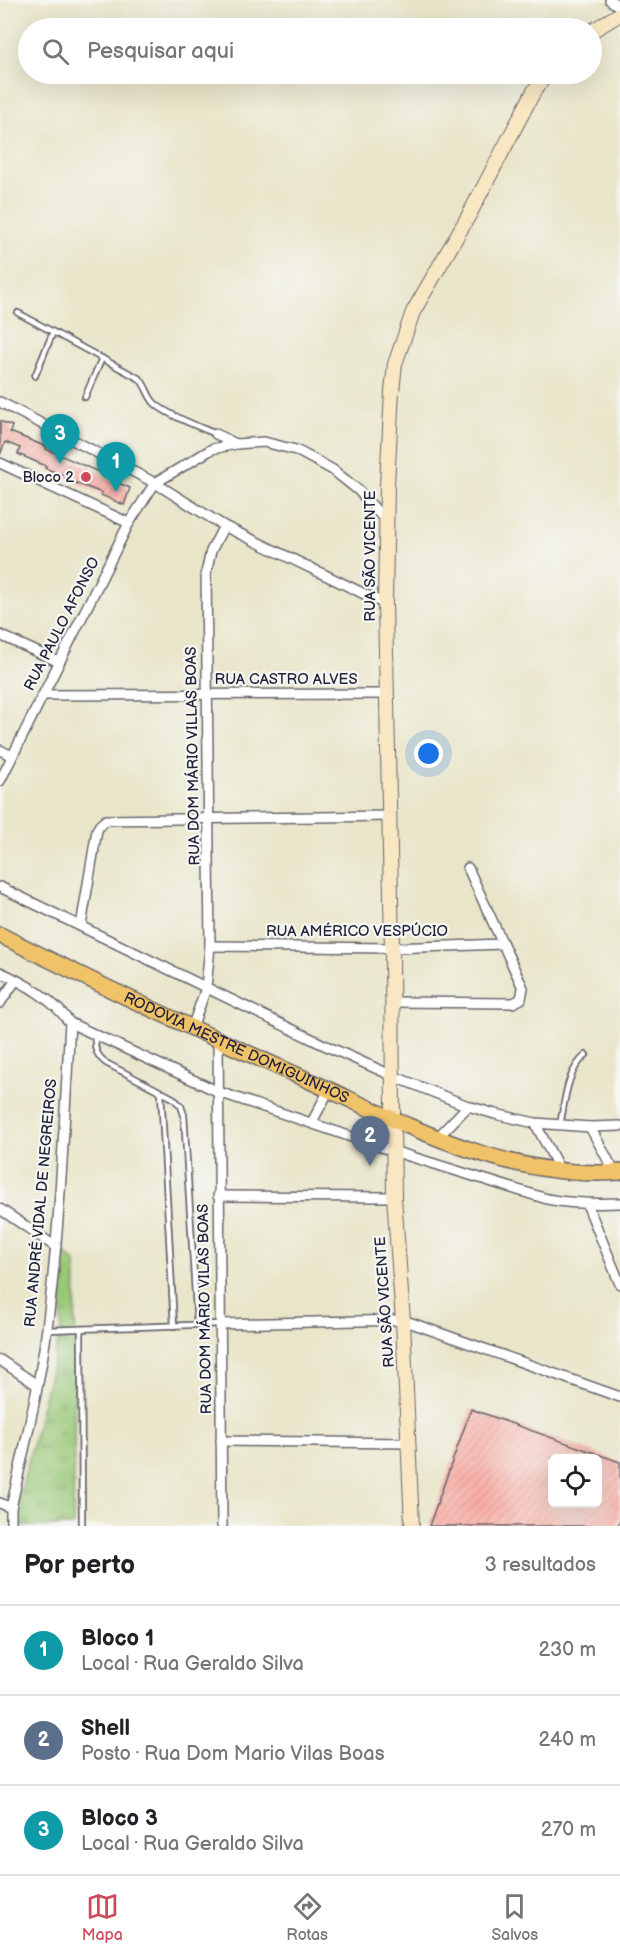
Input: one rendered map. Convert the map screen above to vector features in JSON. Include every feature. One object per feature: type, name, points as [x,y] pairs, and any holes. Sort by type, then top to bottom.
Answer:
[{"type":"main road","name":"RODOVIA MESTRE DOMIGUINHOS","points":[[0,935],[218,1040],[438,1137],[500,1159],[561,1172],[617,1173]]},
{"type":"street","points":[[610,0],[620,7]]},
{"type":"street","points":[[602,25],[620,14]]},
{"type":"street","name":"RUA SÃO VICENTE","points":[[412,1526],[403,1320],[394,1197],[393,1002],[385,604],[388,436],[395,364],[413,312],[469,215],[539,84]]},
{"type":"street","points":[[0,402],[155,483],[224,526],[385,604]]},
{"type":"street","points":[[216,434],[236,444]]},
{"type":"street","points":[[155,483],[212,449],[264,442],[296,450],[333,470],[357,490],[386,521]]},
{"type":"street","points":[[0,463],[129,523]]},
{"type":"street","name":"RUA PAULO AFONSO","points":[[0,781],[129,523],[155,483]]},
{"type":"street","name":"RUA DOM MÁRIO VILLAS BOAS","points":[[192,1028],[206,988],[210,946],[206,573],[211,551],[224,526]]},
{"type":"street","points":[[0,635],[59,662]]},
{"type":"street","name":"RUA CASTRO ALVES","points":[[43,695],[386,694]]},
{"type":"street","points":[[0,750],[12,756]]},
{"type":"street","points":[[81,926],[97,830],[106,820],[390,816]]},
{"type":"street","points":[[393,1002],[517,1002],[523,996],[523,988],[468,868]]},
{"type":"street","points":[[0,887],[393,1076],[468,1106],[535,1123],[590,1127],[620,1126]]},
{"type":"street","name":"RUA AMÉRICO VESPÚCIO","points":[[210,946],[392,948],[503,944]]},
{"type":"street","points":[[0,972],[53,1003],[70,1023],[219,1092],[548,1199],[587,1204],[620,1203]]},
{"type":"street","points":[[0,1003],[16,980]]},
{"type":"street","name":"RUA ANDRÉ VIDAL DE NEGREIROS","points":[[11,1523],[11,1508],[46,1330],[56,1247],[70,1023]]},
{"type":"street","name":"RUA DOM MÁRIO VILAS BOAS","points":[[218,1040],[222,1526]]},
{"type":"street","points":[[312,1122],[329,1090]]},
{"type":"street","points":[[438,1137],[468,1106]]},
{"type":"street","points":[[535,1123],[561,1172]]},
{"type":"street","points":[[590,1127],[617,1173]]},
{"type":"street","points":[[218,1196],[394,1197]]},
{"type":"street","points":[[587,1204],[620,1284]]},
{"type":"street","points":[[0,1209],[56,1247]]},
{"type":"street","points":[[220,1324],[403,1320],[620,1397]]},
{"type":"street","points":[[0,1360],[37,1385]]},
{"type":"street","points":[[221,1441],[409,1443]]},
{"type":"street","points":[[0,1503],[11,1508]]},
{"type":"street","points":[[0,1524],[11,1523]]},
{"type":"lane","points":[[18,313],[140,379],[159,408],[216,434]]},
{"type":"lane","points":[[35,376],[53,332]]},
{"type":"lane","points":[[85,397],[102,358]]},
{"type":"lane","points":[[95,1035],[94,1046],[97,1056],[172,1098],[181,1106],[184,1115],[196,1324]]},
{"type":"lane","points":[[560,1125],[572,1072],[577,1062],[586,1055]]},
{"type":"lane","points":[[161,1092],[174,1326]]},
{"type":"lane","points":[[46,1330],[220,1324]]},
{"type":"lane","points":[[81,1329],[82,1526]]},
{"type":"green space","points":[[63,1251],[76,1263],[73,1526],[19,1526],[18,1502],[61,1330]]},
{"type":"building","points":[[0,421],[12,426],[10,432],[47,447],[46,449],[130,488],[124,505],[18,454],[20,448],[5,442],[0,455]]},
{"type":"building","points":[[471,1409],[598,1454],[548,1454],[548,1508],[602,1508],[602,1456],[620,1462],[618,1526],[429,1526]]},
{"type":"place","name":"Bloco 3","points":[[60,464]]},
{"type":"place","name":"Bloco 2","points":[[86,477]]},
{"type":"place","name":"Bloco 1","points":[[116,492]]},
{"type":"place","name":"Shell","points":[[370,1166]]}]
